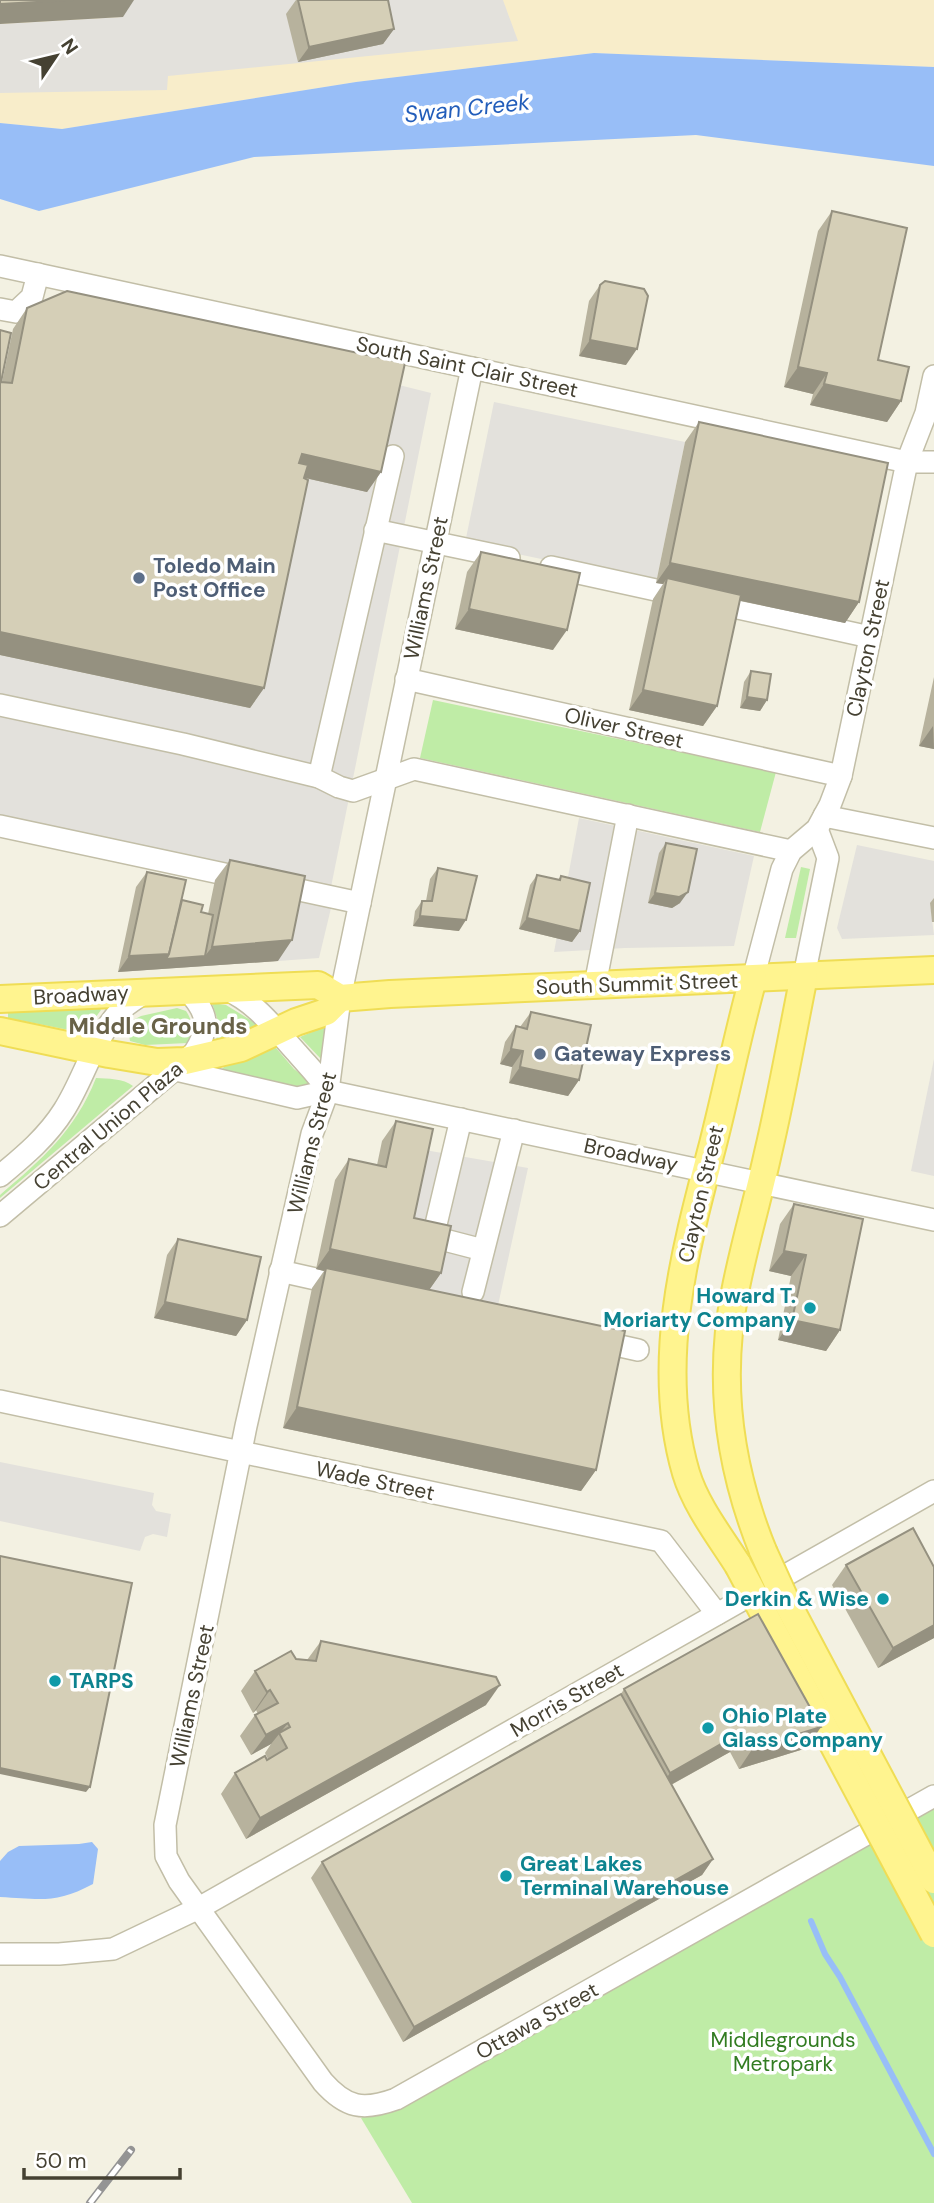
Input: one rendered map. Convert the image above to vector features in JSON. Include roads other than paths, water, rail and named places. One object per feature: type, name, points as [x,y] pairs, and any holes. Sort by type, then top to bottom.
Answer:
[{"type":"main road","name":"South Summit Street","points":[[225,989],[318,985],[340,998],[934,970]]},
{"type":"main road","points":[[804,976],[761,1183],[734,1294],[728,1355],[729,1433],[745,1504],[784,1597],[934,1880]]},
{"type":"main road","name":"Clayton Street","points":[[753,979],[705,1171],[675,1317],[672,1358],[674,1409],[686,1473],[698,1502],[738,1565],[934,1934]]},
{"type":"main road","name":"Broadway","points":[[0,999],[225,989]]},
{"type":"main road","name":"South Summit Street","points":[[102,1052],[180,1066],[241,1048],[303,1018],[326,1012],[340,998]]},
{"type":"main road","name":"Broadway","points":[[0,1031],[102,1052]]},
{"type":"street","name":"South Saint Clair Street","points":[[0,266],[906,462],[934,462]]},
{"type":"street","points":[[0,309],[16,312],[32,297],[38,274]]},
{"type":"street","name":"Williams Street","points":[[199,1908],[179,1881],[166,1856],[165,1825],[280,1271],[312,1135],[328,1091],[340,998],[472,368]]},
{"type":"street","name":"Clayton Street","points":[[753,979],[782,869],[791,851],[820,822],[841,776],[906,462],[926,413],[934,376]]},
{"type":"street","points":[[319,776],[393,456]]},
{"type":"street","points":[[375,530],[870,638]]},
{"type":"street","name":"Oliver Street","points":[[407,679],[841,776]]},
{"type":"street","points":[[0,705],[158,738],[319,776],[353,791],[414,769],[791,851]]},
{"type":"street","points":[[595,985],[628,816]]},
{"type":"street","points":[[804,976],[828,858],[820,822],[934,838]]},
{"type":"street","points":[[0,826],[360,903]]},
{"type":"street","points":[[225,989],[247,1000],[264,1014],[315,1070],[328,1091]]},
{"type":"street","name":"Central Union Plaza","points":[[0,1216],[180,1066],[201,1042],[206,1021],[199,1004],[188,991]]},
{"type":"street","name":"Central Union Plaza","points":[[0,1176],[31,1150],[55,1122],[102,1052],[104,1032],[123,1008],[146,992]]},
{"type":"street","name":"Broadway","points":[[180,1066],[297,1098],[328,1091],[934,1220]]},
{"type":"street","points":[[461,1119],[433,1237],[483,1250]]},
{"type":"street","points":[[473,1292],[514,1130]]},
{"type":"street","points":[[280,1271],[372,1291]]},
{"type":"street","points":[[572,1335],[638,1350]]},
{"type":"street","name":"Wade Street","points":[[0,1401],[661,1541],[717,1614]]},
{"type":"street","name":"Morris Street","points":[[0,1955],[59,1954],[113,1949],[199,1908],[934,1491]]},
{"type":"street","name":"Ottawa Street","points":[[199,1908],[323,2082],[335,2095],[356,2105],[379,2105],[396,2099],[613,1979],[934,1796]]},
{"type":"water","name":"Swan Creek","points":[[594,53],[934,67],[934,166],[696,135],[254,157],[39,211],[0,199],[0,123],[62,129],[356,82]]},
{"type":"water","points":[[92,1842],[98,1849],[93,1884],[58,1897],[0,1897],[0,1861],[8,1852],[19,1846]]},
{"type":"waterway","points":[[811,1921],[825,1954],[840,1977],[934,2154]]},
{"type":"railway","points":[[90,2203],[131,2150]]},
{"type":"place","name":"Toledo Main Post Office","points":[[139,578]]},
{"type":"place","name":"Gateway Express","points":[[540,1054]]},
{"type":"place","name":"Howard T. Moriarty Company","points":[[810,1308]]},
{"type":"place","name":"Derkin & Wise","points":[[883,1599]]},
{"type":"place","name":"TARPS","points":[[55,1681]]},
{"type":"place","name":"Ohio Plate Glass Company","points":[[708,1728]]},
{"type":"place","name":"Great Lakes Terminal Warehouse","points":[[506,1876]]},
{"type":"district","name":"Middle Grounds","points":[[158,1026]]},
{"type":"park label","name":"Middlegrounds Metropark","points":[[783,2052]]}]
